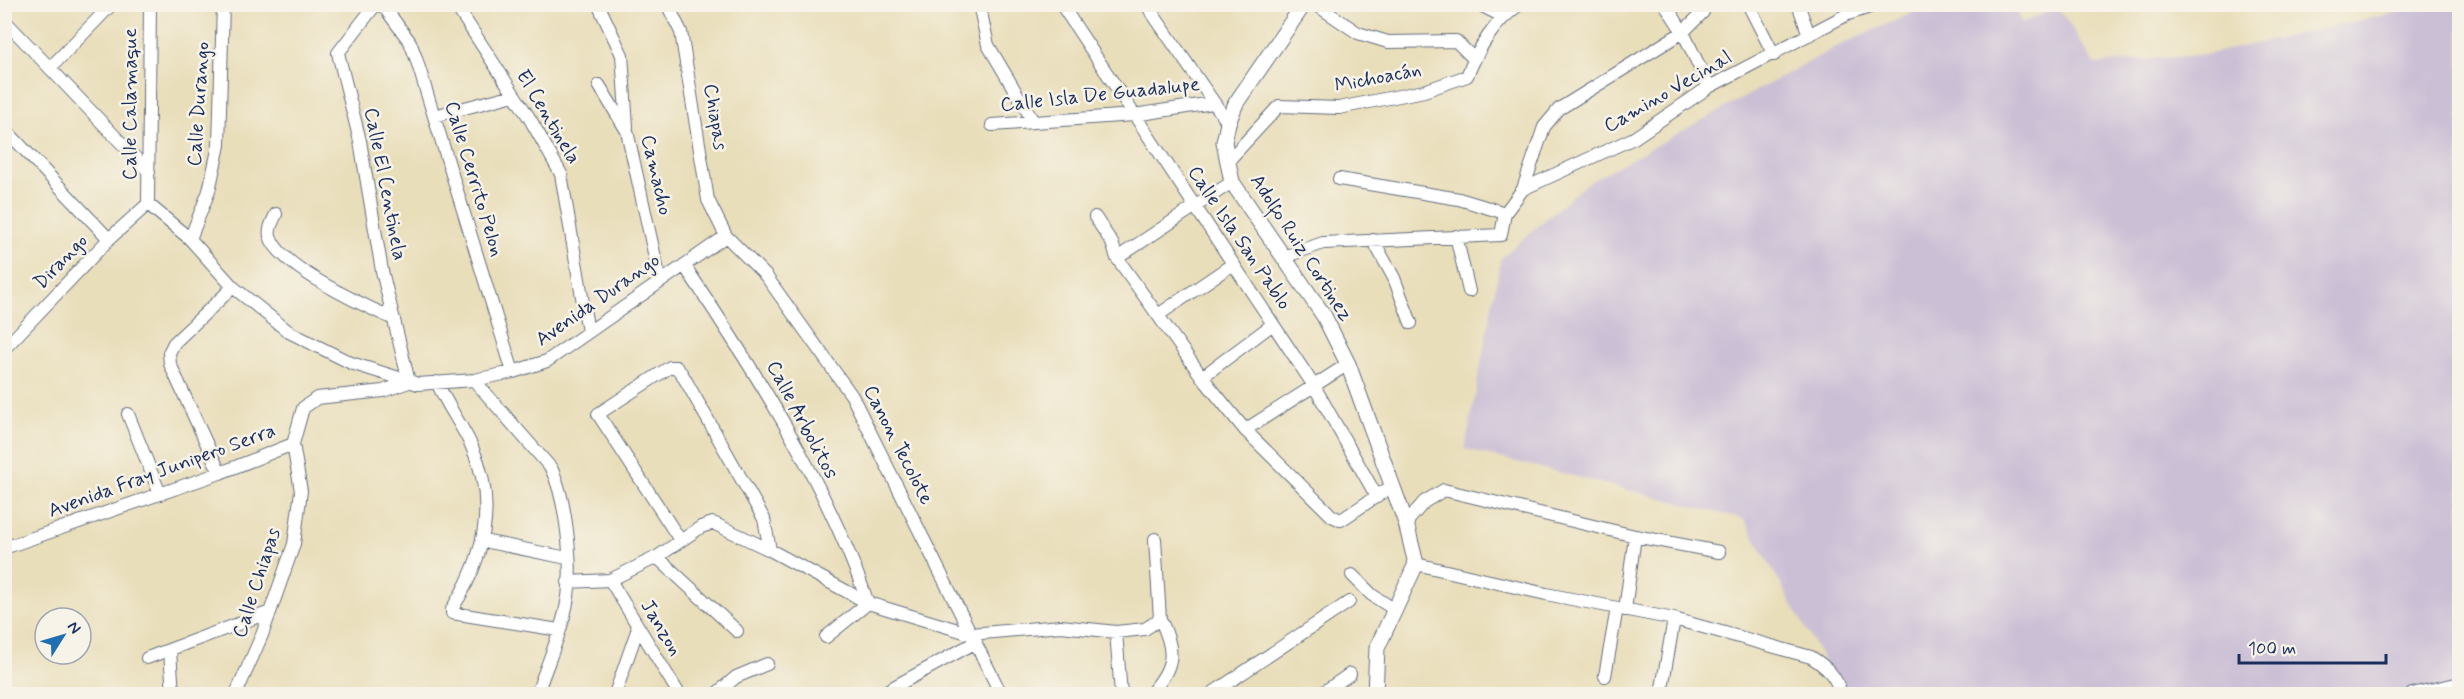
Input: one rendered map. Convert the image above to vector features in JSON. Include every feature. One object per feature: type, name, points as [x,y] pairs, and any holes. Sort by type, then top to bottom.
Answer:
[{"type":"main road","name":"Adolfo Ruiz Cortinez","points":[[1304,4],[1236,104],[1228,123],[1224,142],[1232,182],[1324,316],[1348,364],[1406,523],[1416,564]]},
{"type":"main road","points":[[1375,694],[1377,648],[1416,564]]},
{"type":"street","points":[[51,67],[112,4]]},
{"type":"street","name":"Calle Calamaque","points":[[148,204],[150,4]]},
{"type":"street","name":"Calle Durango","points":[[190,239],[209,191],[219,145],[223,4]]},
{"type":"street","name":"Calle El Centinela","points":[[376,4],[338,53],[360,141],[381,271],[409,382]]},
{"type":"street","name":"Calle Cerrito Pelon","points":[[382,4],[410,42],[513,372]]},
{"type":"street","name":"El Centinela","points":[[455,4],[514,95],[561,174],[588,332]]},
{"type":"street","points":[[598,4],[622,56],[627,131]]},
{"type":"street","name":"Chiapas","points":[[668,4],[681,32],[708,200],[726,236]]},
{"type":"street","points":[[979,4],[988,45],[1034,122]]},
{"type":"street","name":"Calle Isla San Pablo","points":[[1061,4],[1314,386],[1377,497]]},
{"type":"street","points":[[1146,4],[1228,123]]},
{"type":"street","points":[[1315,4],[1358,33],[1388,42],[1456,41],[1474,59]]},
{"type":"street","points":[[1478,4],[1502,16],[1520,4]]},
{"type":"street","points":[[1665,4],[1683,32],[1709,87]]},
{"type":"street","points":[[1748,4],[1774,55]]},
{"type":"street","points":[[1798,4],[1809,35]]},
{"type":"street","name":"Camino Vecinal","points":[[1456,236],[1501,235],[1505,213],[1523,189],[1634,138],[1709,87],[1774,55],[1847,9],[1879,4]]},
{"type":"street","points":[[1523,189],[1544,127],[1559,109],[1683,32],[1703,12]]},
{"type":"street","name":"Michoacán","points":[[1228,161],[1279,106],[1339,108],[1424,90],[1467,76],[1474,59],[1502,16]]},
{"type":"street","points":[[4,20],[149,172]]},
{"type":"street","name":"Camacho","points":[[599,85],[627,131],[660,280]]},
{"type":"street","points":[[434,116],[514,95]]},
{"type":"street","name":"Calle Isla De Guadalupe","points":[[992,126],[1134,115],[1213,103]]},
{"type":"street","points":[[4,128],[109,239]]},
{"type":"street","points":[[1339,179],[1459,199],[1505,213]]},
{"type":"street","points":[[1117,258],[1232,182]]},
{"type":"street","name":"Avenida Durango","points":[[148,204],[190,239],[233,286],[289,332],[351,363],[409,382],[474,380],[513,372],[547,361],[726,236]]},
{"type":"street","name":"Dirango","points":[[4,349],[109,239],[148,204]]},
{"type":"street","points":[[276,214],[269,229],[270,237],[290,261],[320,282],[394,319]]},
{"type":"street","points":[[1095,217],[1112,243],[1117,258],[1202,377],[1245,430],[1332,516],[1341,520],[1392,486]]},
{"type":"street","name":"Canon Tecolote","points":[[726,236],[766,276],[852,396],[1001,694]]},
{"type":"street","points":[[1284,257],[1323,243],[1456,236],[1469,291]]},
{"type":"street","points":[[1374,240],[1394,279],[1411,324]]},
{"type":"street","points":[[1158,315],[1233,264]]},
{"type":"street","name":"Calle Arbolitos","points":[[684,265],[764,385],[852,557],[868,603]]},
{"type":"street","points":[[220,473],[170,364],[169,353],[174,344],[233,286]]},
{"type":"street","points":[[1202,377],[1274,324]]},
{"type":"street","points":[[1245,430],[1348,364]]},
{"type":"street","points":[[680,540],[598,414],[670,367],[676,368],[764,519],[770,550]]},
{"type":"street","points":[[474,380],[550,468],[559,485],[567,558],[568,596],[537,694]]},
{"type":"street","name":"Avenida Fray Junipero Serra","points":[[4,548],[220,473],[293,444],[303,408],[317,398],[383,391],[409,382]]},
{"type":"street","points":[[437,382],[449,410],[472,447],[484,484],[484,541],[470,581],[452,609],[454,615],[559,630]]},
{"type":"street","points":[[128,414],[160,494]]},
{"type":"street","name":"Calle Chiapas","points":[[236,694],[270,612],[294,544],[301,491],[293,444]]},
{"type":"street","points":[[1406,523],[1424,501],[1444,490],[1635,536],[1719,552]]},
{"type":"street","points":[[568,582],[610,580],[657,557],[701,526],[713,523],[770,550],[868,603],[974,638]]},
{"type":"street","points":[[1605,676],[1635,536]]},
{"type":"street","points":[[1150,694],[1168,669],[1172,654],[1170,640],[1160,619],[1155,539]]},
{"type":"street","points":[[484,541],[567,558]]},
{"type":"street","points":[[657,557],[737,631]]},
{"type":"street","points":[[1416,564],[1674,619],[1811,657],[1827,667],[1838,682],[1841,694]]},
{"type":"street","points":[[1352,575],[1372,595],[1395,610]]},
{"type":"street","name":"Janzon","points":[[610,580],[679,694]]},
{"type":"street","points":[[1211,694],[1349,602]]},
{"type":"street","points":[[826,637],[868,603]]},
{"type":"street","points":[[147,658],[270,612]]},
{"type":"street","points":[[881,694],[974,638],[1061,626],[1116,632],[1145,628],[1160,619]]},
{"type":"street","points":[[1661,694],[1674,619]]},
{"type":"street","points":[[615,694],[638,628]]},
{"type":"street","points":[[1116,632],[1121,694]]},
{"type":"street","points":[[170,651],[173,694]]},
{"type":"street","points":[[716,694],[736,677],[767,664]]},
{"type":"street","points":[[1321,694],[1350,675]]},
{"type":"street","points":[[900,682],[906,694]]},
{"type":"street","points":[[2412,694],[2460,683]]},
{"type":"shaded area","points":[[1930,5],[2014,5],[2022,23],[2058,7],[2095,64],[2209,54],[2430,5],[2459,5],[2459,694],[1838,694],[1830,672],[1744,519],[1465,449],[1501,258],[1587,183],[1838,46]]}]
